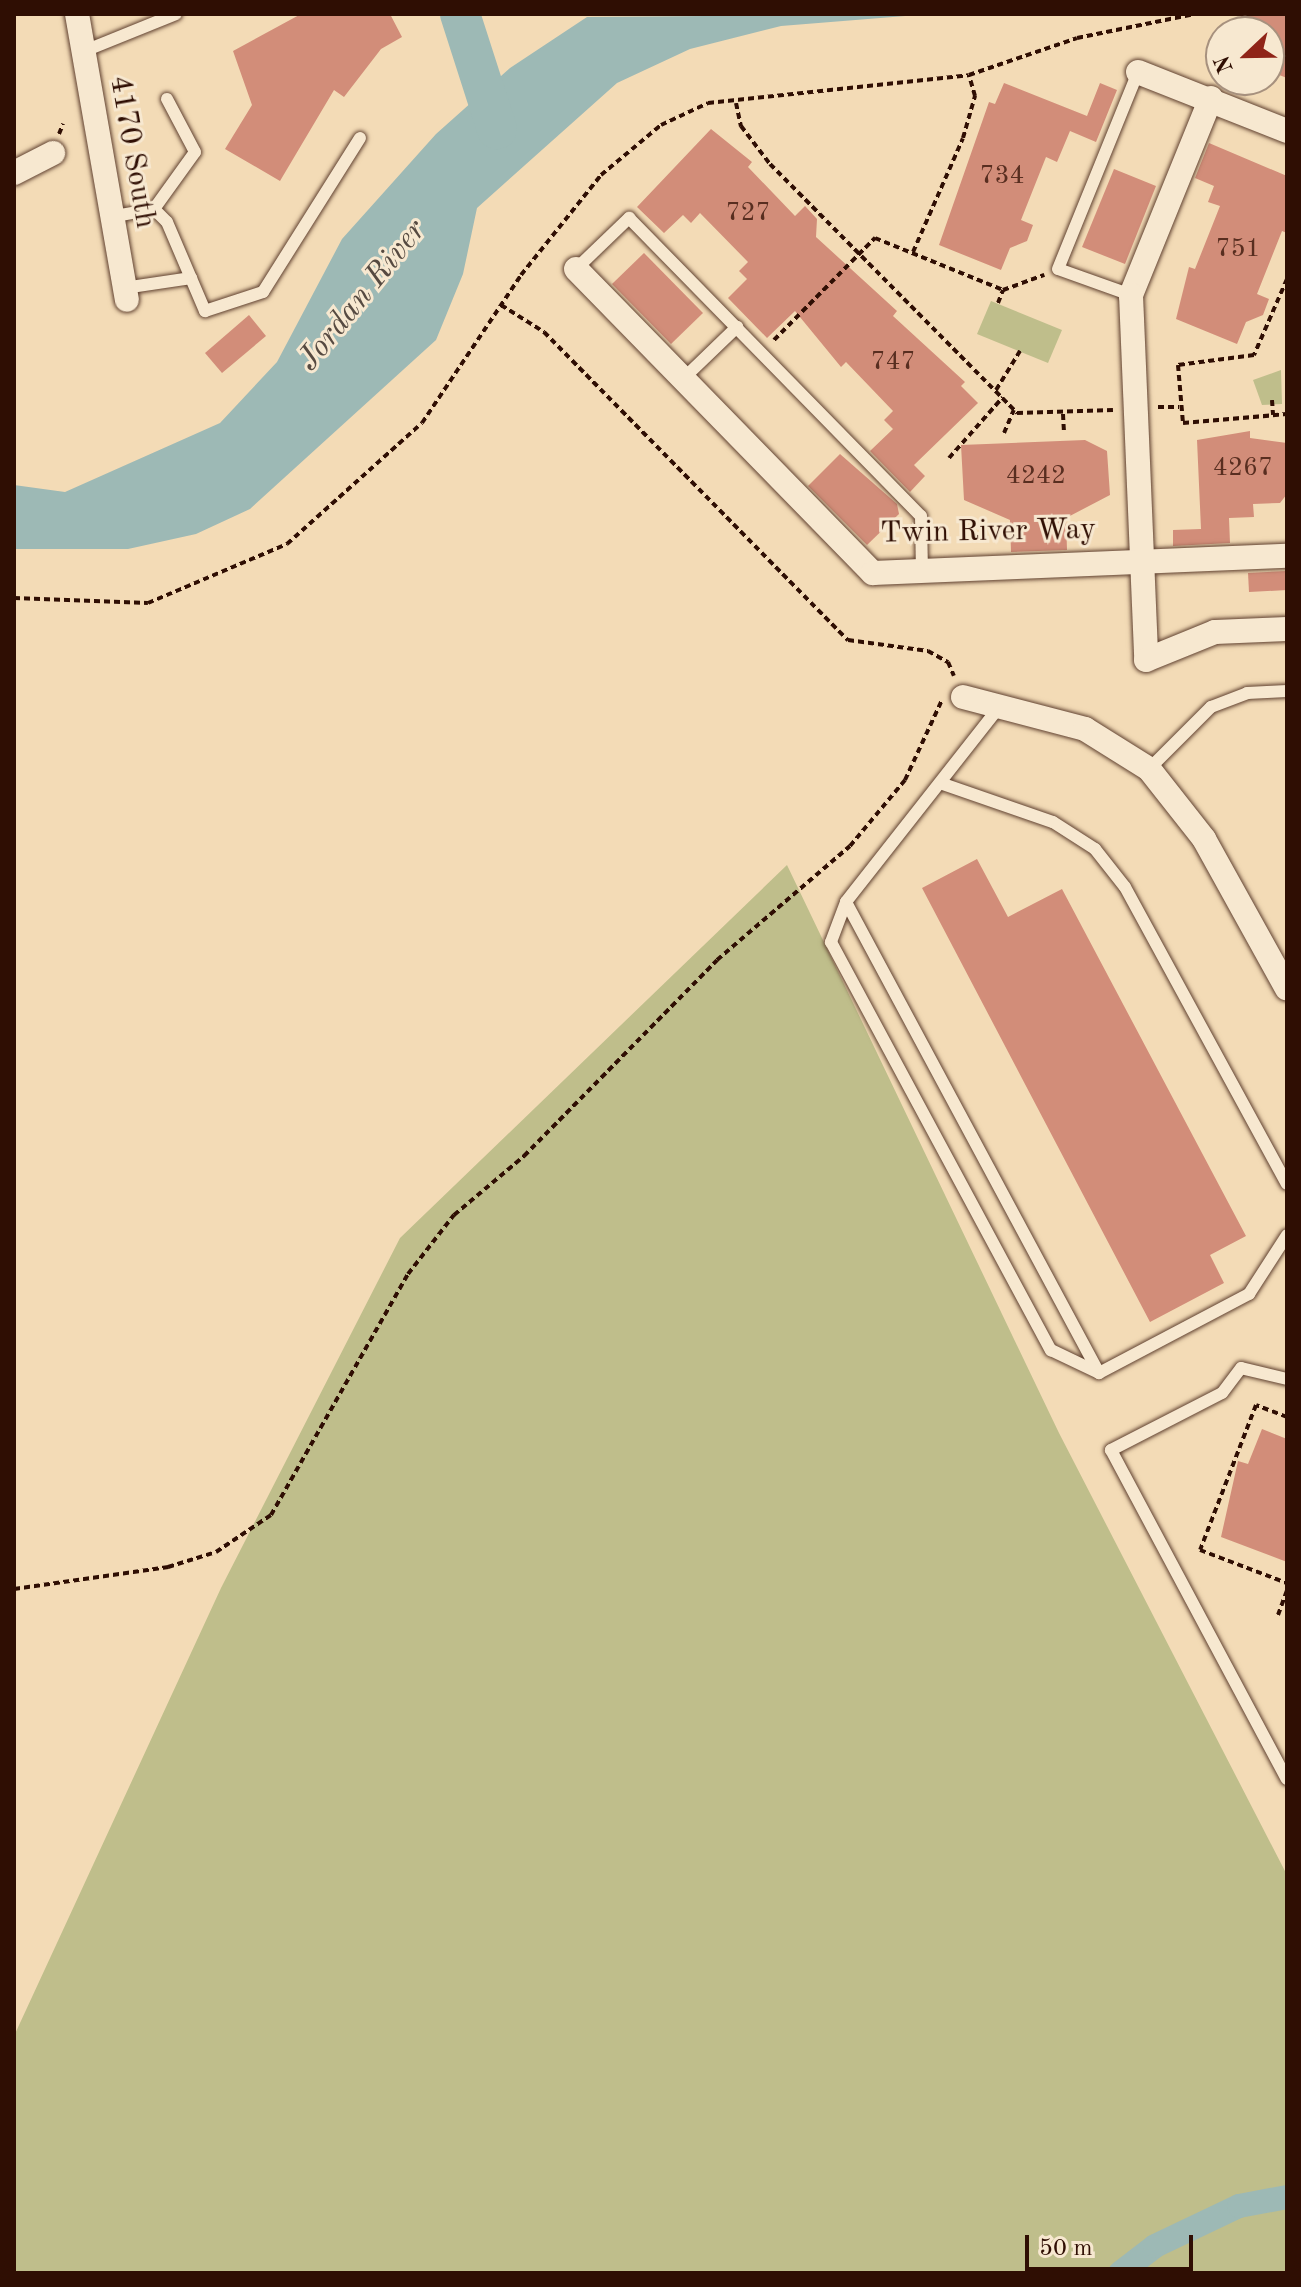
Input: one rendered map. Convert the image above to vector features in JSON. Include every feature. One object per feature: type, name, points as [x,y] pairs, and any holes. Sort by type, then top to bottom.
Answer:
[{"type":"street","name":"4170 South","points":[[77,14],[125,294]]},
{"type":"street","points":[[1138,72],[1211,98],[1287,131]]},
{"type":"street","points":[[1211,98],[1131,295],[1146,660],[1215,632],[1287,629]]},
{"type":"street","points":[[14,173],[53,153]]},
{"type":"street","name":"Twin River Way","points":[[576,269],[873,573],[1287,556]]},
{"type":"street","points":[[963,697],[1085,729],[1149,769],[1188,814],[1287,989]]},
{"type":"lane","points":[[82,52],[176,14]]},
{"type":"lane","points":[[1131,295],[1058,269],[1138,72]]},
{"type":"lane","points":[[110,217],[154,209],[195,152],[167,99]]},
{"type":"lane","points":[[154,209],[167,222],[205,311],[263,292],[360,138]]},
{"type":"lane","points":[[576,269],[629,218],[921,516],[922,571]]},
{"type":"lane","points":[[125,294],[191,278]]},
{"type":"lane","points":[[684,378],[737,327]]},
{"type":"lane","points":[[1149,769],[1211,707],[1247,693],[1287,691]]},
{"type":"lane","points":[[1000,705],[943,784],[846,902],[831,942],[1051,1350],[1099,1373]]},
{"type":"lane","points":[[943,784],[1053,822],[1095,849],[1125,887],[1287,1184]]},
{"type":"lane","points":[[846,902],[1099,1373]]},
{"type":"lane","points":[[1099,1373],[1249,1294],[1287,1235]]},
{"type":"lane","points":[[1287,1379],[1241,1368],[1222,1393],[1111,1450],[1287,1779]]},
{"type":"path","points":[[913,252],[963,138],[975,96],[969,75]]},
{"type":"path","points":[[736,102],[741,126],[758,146],[817,206],[857,253],[903,295],[1014,410],[1063,414],[1179,407]]},
{"type":"path","points":[[752,151],[758,146]]},
{"type":"path","points":[[812,212],[817,206]]},
{"type":"path","points":[[761,352],[875,238],[1003,290],[1058,269]]},
{"type":"path","points":[[1287,279],[1254,355],[1179,363],[1179,407],[1183,423],[1287,414]]},
{"type":"path","points":[[998,303],[1003,290]]},
{"type":"path","points":[[898,301],[903,295]]},
{"type":"path","points":[[14,1589],[168,1567],[216,1552],[271,1515],[408,1274],[454,1215],[524,1156],[717,960],[850,846],[905,780],[930,714],[943,698],[963,697],[948,662],[928,651],[848,640],[544,332],[501,305]]},
{"type":"path","points":[[1268,307],[1275,310]]},
{"type":"path","points":[[996,390],[1020,351]]},
{"type":"path","points":[[957,361],[962,356]]},
{"type":"path","points":[[949,458],[1003,397]]},
{"type":"path","points":[[1272,400],[1273,415]]},
{"type":"path","points":[[1004,433],[1014,410]]},
{"type":"path","points":[[1063,414],[1064,431]]},
{"type":"path","points":[[1240,416],[1240,424]]},
{"type":"path","points":[[1287,1417],[1256,1405],[1200,1550],[1287,1583]]},
{"type":"path","points":[[1278,1615],[1287,1590]]},
{"type":"shaded area","points":[[991,301],[1062,330],[1048,363],[977,334]]},
{"type":"shaded area","points":[[1281,370],[1282,404],[1262,405],[1253,380]]},
{"type":"shaded area","points":[[787,865],[1059,1433],[1287,1875],[1287,2273],[14,2273],[14,2036],[221,1588],[400,1238]]},
{"type":"water","name":"Jordan River","points":[[930,14],[781,26],[690,49],[617,83],[477,208],[463,274],[436,340],[250,509],[196,534],[128,549],[14,549],[14,485],[65,492],[220,423],[277,362],[342,239],[436,134],[510,68],[587,17]]},
{"type":"building","points":[[301,14],[390,14],[402,37],[381,49],[344,97],[334,90],[280,181],[225,149],[252,105],[233,51]]},
{"type":"building","points":[[1287,14],[1287,78],[1285,16],[1241,16]]},
{"type":"building","points":[[1004,83],[1087,116],[1100,83],[1117,90],[1096,142],[1070,131],[1057,162],[1046,157],[1021,220],[1033,225],[1027,241],[1010,248],[1001,270],[939,245],[989,102],[995,104]]},
{"type":"building","points":[[711,129],[752,162],[748,167],[795,216],[805,206],[817,219],[816,237],[897,311],[893,316],[965,382],[961,386],[978,403],[914,465],[925,476],[910,492],[870,451],[893,429],[884,420],[893,411],[846,362],[841,367],[795,311],[767,338],[728,298],[747,279],[739,271],[748,262],[700,213],[691,223],[683,215],[664,233],[637,207]]},
{"type":"building","points":[[1209,143],[1287,176],[1287,233],[1282,231],[1257,294],[1269,299],[1263,315],[1246,322],[1237,344],[1176,319],[1189,267],[1195,269],[1220,206],[1208,202],[1214,186],[1195,178]]},
{"type":"building","points":[[1114,169],[1156,186],[1125,264],[1082,247]]},
{"type":"building","points":[[644,253],[703,313],[671,344],[612,284]]},
{"type":"building","points":[[249,315],[266,336],[222,373],[205,353]]},
{"type":"building","points":[[1250,431],[1250,438],[1287,443],[1287,494],[1280,503],[1253,504],[1254,517],[1229,518],[1230,543],[1173,546],[1173,530],[1201,529],[1197,440]]},
{"type":"building","points":[[1085,440],[1107,451],[1110,495],[1066,518],[1067,550],[1011,552],[1010,520],[964,500],[961,445]]},
{"type":"building","points":[[840,454],[897,504],[899,514],[867,545],[808,486]]},
{"type":"building","points":[[1287,571],[1287,590],[1249,592],[1248,573]]},
{"type":"building","points":[[977,859],[1008,917],[1062,889],[1246,1236],[1210,1255],[1224,1283],[1150,1322],[922,888]]},
{"type":"building","points":[[1262,1429],[1287,1439],[1287,1562],[1221,1537],[1238,1461],[1248,1464]]},
{"type":"waterway","points":[[460,14],[497,129]]},
{"type":"waterway","points":[[1120,2273],[1155,2246],[1239,2206],[1287,2197]]}]
